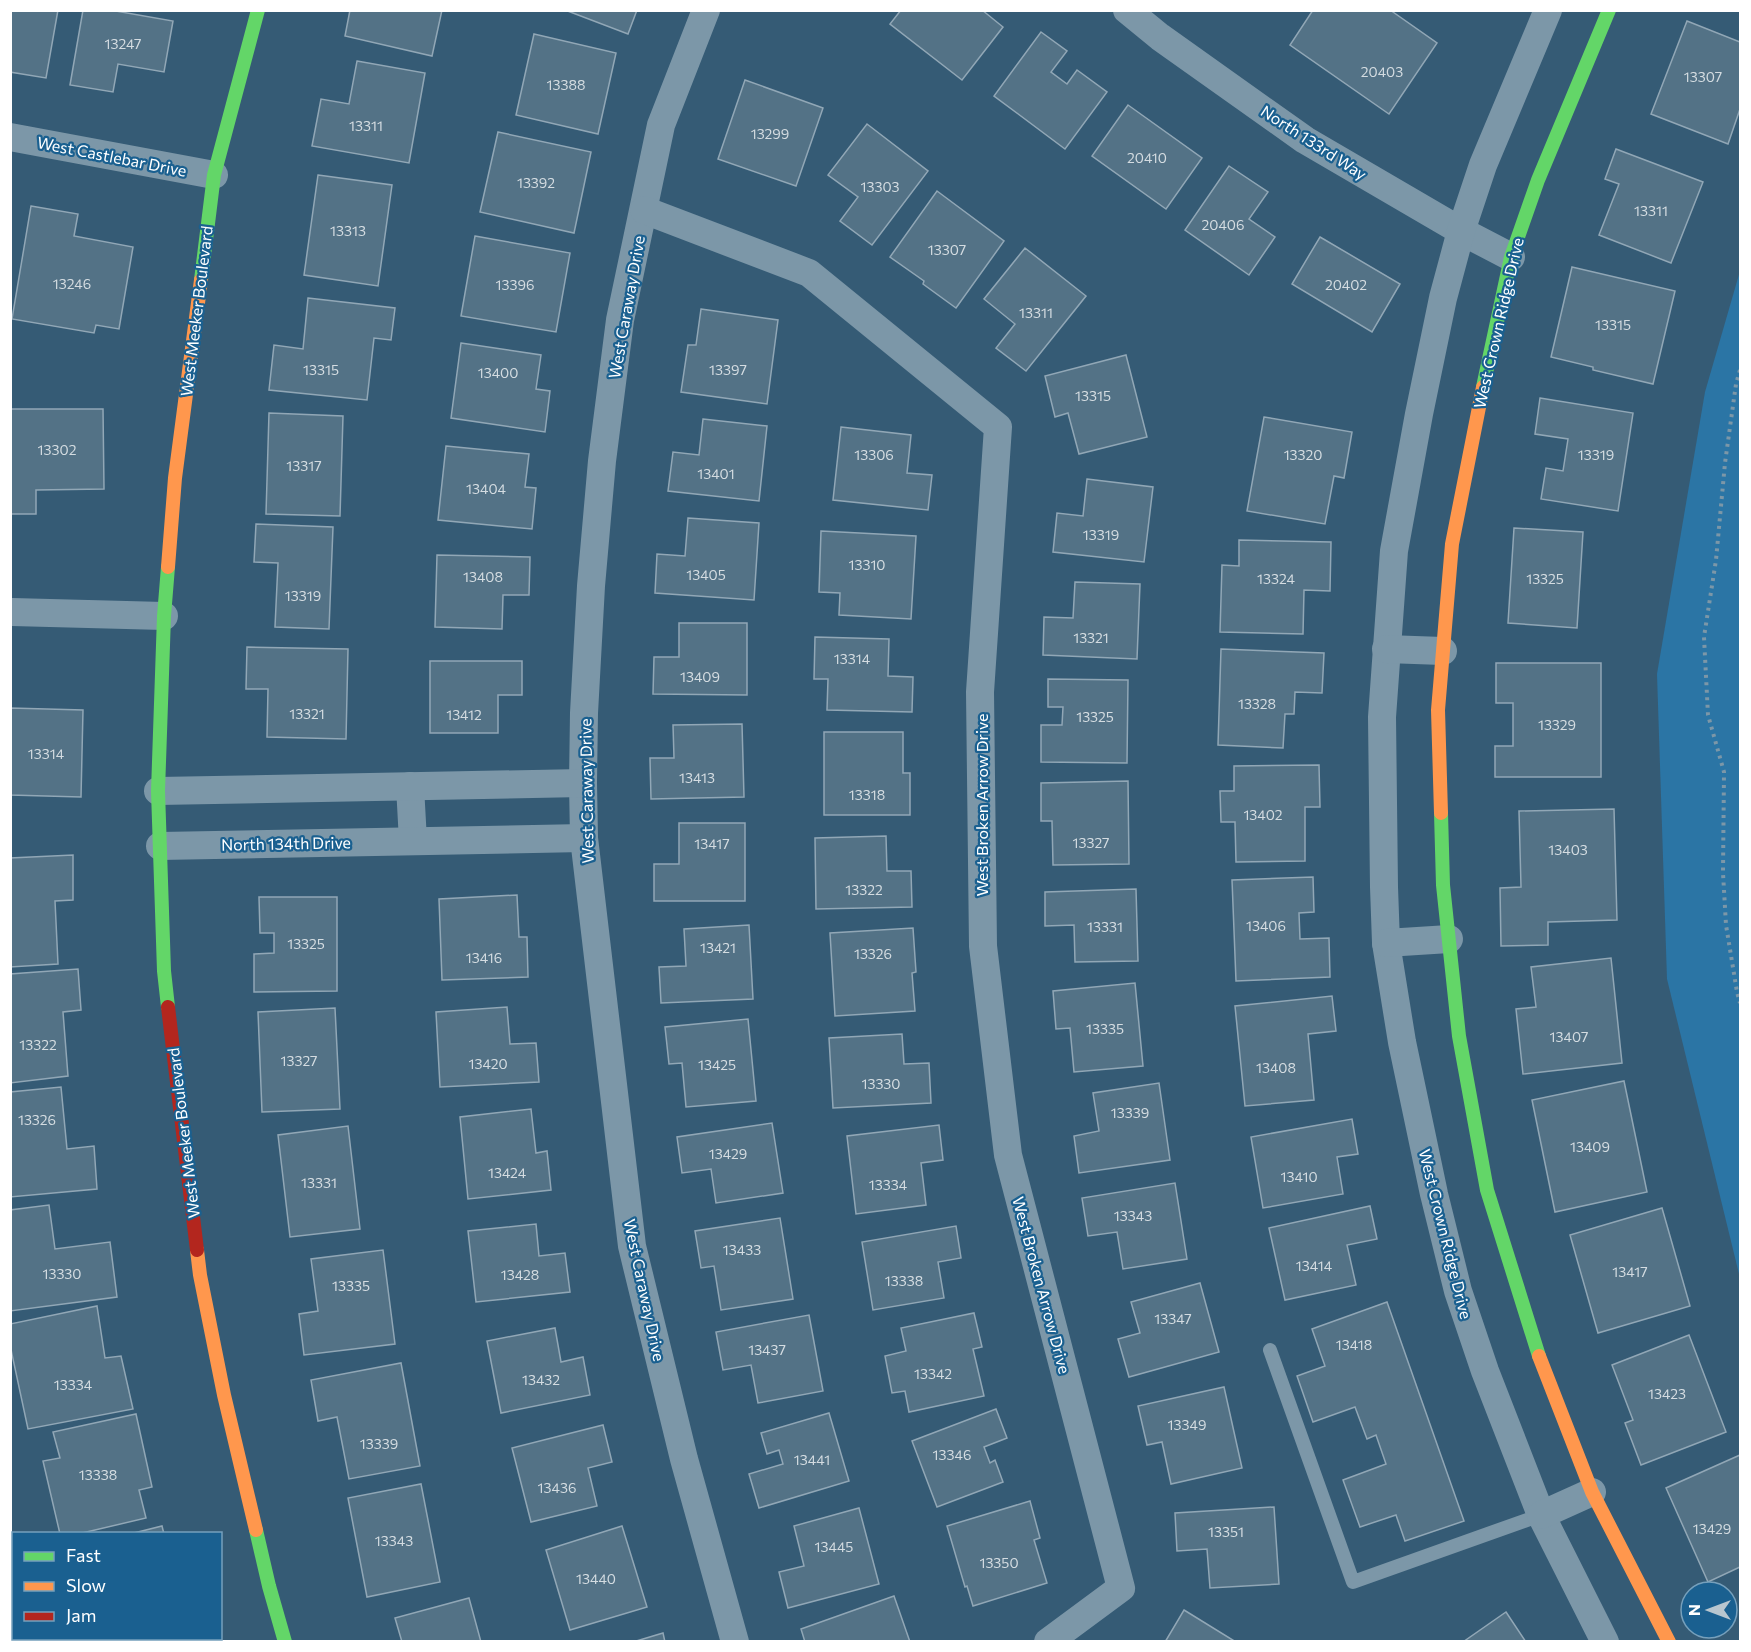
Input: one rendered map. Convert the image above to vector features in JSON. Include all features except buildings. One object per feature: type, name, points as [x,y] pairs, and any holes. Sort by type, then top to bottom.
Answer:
[{"type":"street","name":"West Meeker Boulevard","points":[[258,10],[214,175],[175,478],[164,616],[158,791],[164,972],[200,1275],[224,1395],[269,1586],[285,1641]]},
{"type":"street","name":"West Caraway Drive","points":[[706,10],[661,125],[620,320],[602,461],[591,598],[584,713],[583,783],[584,838],[632,1246],[684,1459],[735,1641]]},
{"type":"street","name":"North 133rd Way","points":[[1127,10],[1160,37],[1305,140],[1461,231],[1511,257]]},
{"type":"street","name":"West Crown Ridge Drive","points":[[1548,10],[1483,165],[1461,231],[1443,298],[1419,414],[1394,551],[1386,649],[1382,717],[1384,887],[1386,943],[1404,1053],[1434,1194],[1458,1291],[1485,1371],[1541,1515],[1605,1641]]},
{"type":"street","name":"West Crown Ridge Drive","points":[[1609,10],[1542,170],[1511,257],[1477,412],[1452,544],[1438,710],[1443,885],[1460,1036],[1487,1190],[1543,1369],[1592,1492],[1669,1641]]},
{"type":"street","name":"West Castlebar Drive","points":[[10,137],[214,175]]},
{"type":"street","name":"West Broken Arrow Drive","points":[[644,210],[809,273],[998,427],[980,692],[983,945],[1008,1155],[1120,1588],[1048,1641]]},
{"type":"street","points":[[12,612],[164,616]]},
{"type":"street","points":[[1386,649],[1443,651]]},
{"type":"street","points":[[158,791],[583,783]]},
{"type":"street","points":[[410,786],[413,841]]},
{"type":"street","name":"North 134th Drive","points":[[160,846],[584,838]]},
{"type":"street","points":[[1386,943],[1449,939]]},
{"type":"street","points":[[1541,1515],[1592,1492]]},
{"type":"lane","points":[[1270,1350],[1353,1582],[1541,1515]]},
{"type":"path","points":[[1740,370],[1725,463],[1716,560],[1704,637],[1708,716],[1724,772],[1723,873],[1726,925],[1740,1003]]},
{"type":"shaded area","points":[[1740,271],[1740,1278],[1667,979],[1657,674],[1705,392]]},
{"type":"shaded area","points":[[10,1564],[12,1569],[12,1640],[32,1641],[11,1641]]},
{"type":"traffic: fast","points":[[201,280],[214,175],[258,10]]},
{"type":"traffic: fast","points":[[1483,387],[1511,257],[1538,180],[1609,10]]},
{"type":"traffic: fast","points":[[168,567],[164,616],[158,791],[164,971],[168,1007]]},
{"type":"traffic: fast","points":[[1441,813],[1443,885],[1459,1036],[1487,1190],[1539,1356]]},
{"type":"traffic: fast","points":[[256,1530],[285,1642]]},
{"type":"traffic: slow","points":[[168,567],[175,478],[201,280]]},
{"type":"traffic: slow","points":[[1441,813],[1438,710],[1452,544],[1483,387]]},
{"type":"traffic: slow","points":[[197,1250],[224,1395],[256,1530]]},
{"type":"traffic: slow","points":[[1539,1356],[1592,1492],[1669,1642]]},
{"type":"traffic: jam","points":[[168,1007],[197,1250]]}]
